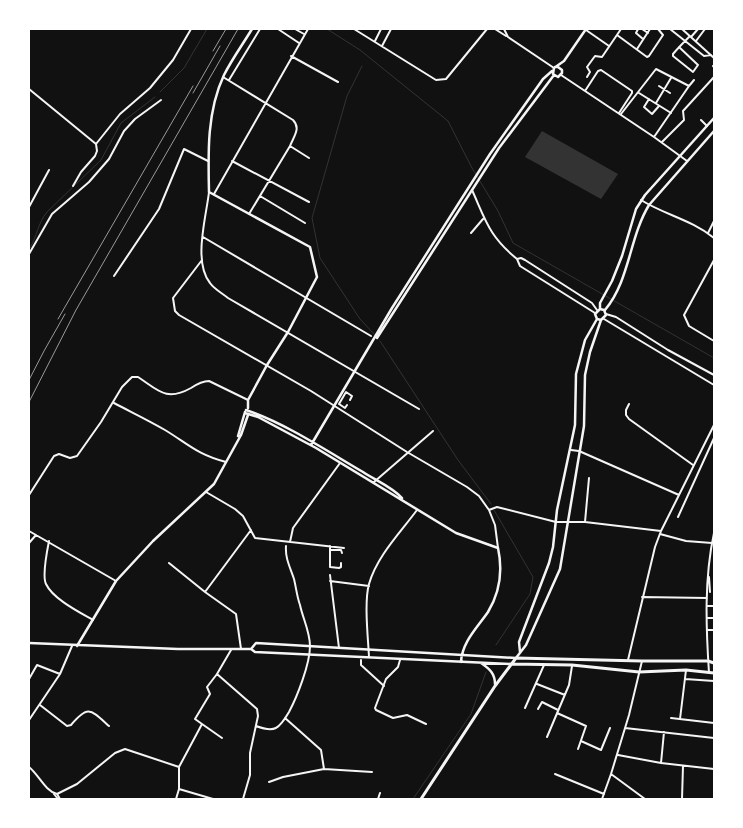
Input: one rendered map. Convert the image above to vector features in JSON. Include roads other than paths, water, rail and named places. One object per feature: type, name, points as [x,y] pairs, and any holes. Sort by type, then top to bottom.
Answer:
[{"type":"main road","points":[[420,799],[495,686],[516,658],[714,662]]},
{"type":"main road","points":[[512,664],[572,665],[639,672],[686,670],[714,673]]},
{"type":"street","points":[[96,144],[115,119],[154,84],[173,60],[191,29]]},
{"type":"street","points":[[252,29],[223,77],[212,115],[208,161],[209,192],[203,237],[203,271],[209,283],[216,290],[419,409]]},
{"type":"street","points":[[229,80],[260,29]]},
{"type":"street","points":[[278,29],[299,43]]},
{"type":"street","points":[[295,29],[304,34]]},
{"type":"street","points":[[214,194],[308,29]]},
{"type":"street","points":[[354,29],[436,80],[446,79],[487,29]]},
{"type":"street","points":[[374,41],[382,29]]},
{"type":"street","points":[[382,46],[390,29]]},
{"type":"street","points":[[495,29],[554,69],[560,68],[561,73],[584,91],[662,142],[688,162]]},
{"type":"street","points":[[504,29],[508,37]]},
{"type":"street","points":[[376,339],[376,335],[388,315],[484,162],[543,79],[564,61],[586,29],[610,46]]},
{"type":"street","points":[[587,77],[590,72],[587,67],[595,56],[602,57],[620,30],[616,29]]},
{"type":"street","points":[[638,29],[636,33],[643,39]]},
{"type":"street","points":[[642,29],[648,33]]},
{"type":"street","points":[[637,49],[650,29]]},
{"type":"street","points":[[617,35],[647,57],[663,35],[658,29]]},
{"type":"street","points":[[670,29],[704,56],[711,55]]},
{"type":"street","points":[[682,29],[714,58]]},
{"type":"street","points":[[679,47],[698,65],[693,72],[673,56],[679,47],[698,29]]},
{"type":"street","points":[[696,41],[705,29]]},
{"type":"street","points":[[291,56],[338,82]]},
{"type":"street","points":[[554,75],[557,77],[561,73],[564,61]]},
{"type":"street","points":[[312,444],[355,372],[498,148],[554,75],[554,69]]},
{"type":"street","points":[[620,114],[656,69],[689,86]]},
{"type":"street","points":[[584,91],[598,71],[601,70],[632,91],[620,114]]},
{"type":"street","points":[[223,77],[266,102],[297,124],[298,128],[290,146],[249,214]]},
{"type":"street","points":[[656,103],[672,77]]},
{"type":"street","points":[[662,142],[684,120],[683,112],[713,79]]},
{"type":"street","points":[[654,137],[694,80]]},
{"type":"street","points":[[659,86],[670,93]]},
{"type":"street","points":[[29,89],[96,144],[97,151],[95,156],[81,172],[73,186]]},
{"type":"street","points":[[638,92],[671,113]]},
{"type":"street","points":[[649,99],[644,107],[652,114],[659,106]]},
{"type":"street","points":[[29,252],[52,214],[89,182],[109,158],[124,131],[135,119],[161,100]]},
{"type":"street","points":[[520,652],[519,642],[549,564],[575,425],[576,374],[585,340],[597,319],[597,310],[622,256],[632,219],[641,200],[714,118]]},
{"type":"street","points":[[701,120],[708,126]]},
{"type":"street","points":[[251,649],[256,643],[516,658],[526,645],[560,569],[584,426],[585,375],[590,352],[605,312],[620,285],[639,226],[650,206],[714,131]]},
{"type":"street","points":[[290,146],[309,158]]},
{"type":"street","points":[[114,276],[159,209],[184,149],[208,161]]},
{"type":"street","points":[[232,160],[309,202]]},
{"type":"street","points":[[484,162],[488,165]]},
{"type":"street","points":[[29,207],[49,170]]},
{"type":"street","points":[[472,190],[484,219],[495,238],[505,250],[517,259],[520,266],[597,310],[616,317],[660,345],[714,375]]},
{"type":"street","points":[[77,646],[116,581],[153,541],[214,484],[238,436],[247,411],[248,400],[266,365],[308,297],[317,277],[310,247],[209,192]]},
{"type":"street","points":[[260,196],[305,223]]},
{"type":"street","points":[[641,200],[650,206],[692,223],[714,238]]},
{"type":"street","points":[[471,233],[484,219]]},
{"type":"street","points":[[708,233],[714,221]]},
{"type":"street","points":[[203,237],[308,297],[371,336]]},
{"type":"street","points":[[517,259],[525,260],[585,299],[597,310]]},
{"type":"street","points":[[202,260],[173,298],[175,311],[179,315],[336,404],[407,452],[467,487],[490,510],[495,525],[501,566],[500,583],[495,598],[487,612],[472,631],[461,655],[461,662]]},
{"type":"street","points":[[714,260],[684,315],[689,326],[714,341]]},
{"type":"street","points":[[612,281],[620,285]]},
{"type":"street","points":[[597,319],[603,319],[714,385]]},
{"type":"street","points":[[29,495],[54,456],[59,454],[70,458],[76,456],[122,387],[132,376],[138,377],[164,394],[170,395],[209,381],[248,400]]},
{"type":"street","points":[[336,404],[346,392],[352,396],[350,400]]},
{"type":"street","points":[[113,403],[166,431],[191,448],[226,462]]},
{"type":"street","points":[[336,404],[345,408],[348,405]]},
{"type":"street","points":[[629,404],[626,416],[629,419],[694,465]]},
{"type":"street","points":[[247,411],[312,444],[375,481],[396,497],[456,533],[498,548]]},
{"type":"street","points":[[628,660],[642,597],[660,532],[714,425]]},
{"type":"street","points":[[375,481],[433,431]]},
{"type":"street","points":[[678,517],[714,438]]},
{"type":"street","points":[[312,444],[375,481]]},
{"type":"street","points":[[570,450],[579,451],[679,495]]},
{"type":"street","points":[[290,542],[293,528],[340,462]]},
{"type":"street","points":[[585,522],[590,478]]},
{"type":"street","points":[[206,492],[235,509],[243,516],[255,538],[330,548],[341,550],[342,552]]},
{"type":"street","points":[[490,510],[496,507],[556,522],[585,522],[660,532],[686,541],[712,543]]},
{"type":"street","points":[[369,657],[369,586],[373,573],[382,557],[417,510]]},
{"type":"street","points":[[205,592],[251,530]]},
{"type":"street","points":[[29,531],[116,581]]},
{"type":"street","points":[[709,673],[707,598],[710,555],[714,533]]},
{"type":"street","points":[[29,543],[36,534]]},
{"type":"street","points":[[49,541],[45,575],[46,584],[67,604],[93,620]]},
{"type":"street","points":[[256,726],[269,731],[277,728],[285,718],[297,696],[310,646],[294,579],[285,555],[286,546]]},
{"type":"street","points":[[330,548],[344,548]]},
{"type":"street","points":[[330,548],[330,567],[340,568],[341,563]]},
{"type":"street","points":[[170,563],[205,592],[236,614],[241,649]]},
{"type":"street","points":[[330,575],[339,648]]},
{"type":"street","points":[[708,580],[714,580]]},
{"type":"street","points":[[330,582],[369,586]]},
{"type":"street","points":[[708,592],[714,592]]},
{"type":"street","points":[[642,597],[707,598]]},
{"type":"street","points":[[707,606],[714,606]]},
{"type":"street","points":[[707,618],[714,618]]},
{"type":"street","points":[[707,630],[714,630]]},
{"type":"street","points":[[29,643],[72,646],[251,649],[255,652],[512,664]]},
{"type":"street","points":[[29,720],[60,674],[72,646]]},
{"type":"street","points":[[222,738],[195,719],[210,694],[207,687],[231,650]]},
{"type":"street","points":[[400,659],[398,668],[386,679],[375,708],[377,712],[392,718],[408,714],[426,724]]},
{"type":"street","points":[[361,660],[361,665],[384,686]]},
{"type":"street","points":[[602,799],[625,728],[642,661]]},
{"type":"street","points":[[480,662],[493,674],[495,686]]},
{"type":"street","points":[[525,708],[545,664]]},
{"type":"street","points":[[29,679],[37,665],[60,674]]},
{"type":"street","points":[[547,737],[569,685],[572,665]]},
{"type":"street","points":[[680,719],[686,670]]},
{"type":"street","points":[[217,674],[254,706],[258,716],[250,753],[250,775],[242,799]]},
{"type":"street","points":[[685,679],[714,681]]},
{"type":"street","points":[[536,684],[565,696]]},
{"type":"street","points":[[538,709],[542,702],[586,726],[578,749]]},
{"type":"street","points":[[40,705],[67,726],[71,726],[83,712],[88,710],[109,726]]},
{"type":"street","points":[[285,718],[321,750],[324,770]]},
{"type":"street","points":[[671,718],[714,723]]},
{"type":"street","points":[[176,799],[179,789],[179,767],[202,724]]},
{"type":"street","points":[[581,741],[601,750],[610,728]]},
{"type":"street","points":[[625,728],[714,738]]},
{"type":"street","points":[[661,763],[664,732]]},
{"type":"street","points":[[55,794],[77,784],[115,753],[125,748],[179,767]]},
{"type":"street","points":[[617,755],[661,763],[714,769]]},
{"type":"street","points":[[682,799],[683,766]]},
{"type":"street","points":[[29,767],[40,778],[47,790],[55,794],[59,799]]},
{"type":"street","points":[[268,782],[283,777],[324,770],[372,772]]},
{"type":"street","points":[[555,774],[604,794]]},
{"type":"street","points":[[611,774],[646,799]]},
{"type":"street","points":[[179,789],[212,799]]},
{"type":"street","points":[[378,799],[380,792]]},
{"type":"waterway","points":[[160,92],[184,68],[207,29]]},
{"type":"waterway","points":[[327,29],[360,50],[448,121],[472,168],[498,211],[513,243],[714,358]]},
{"type":"waterway","points":[[362,66],[347,96],[312,218],[320,258],[360,319],[375,335]]},
{"type":"waterway","points":[[30,248],[47,212],[101,160],[121,123],[155,97]]},
{"type":"waterway","points":[[380,341],[458,460],[491,504]]},
{"type":"waterway","points":[[494,510],[533,577],[530,594],[496,645]]},
{"type":"waterway","points":[[413,799],[471,714],[486,672]]},
{"type":"railway","points":[[213,51],[226,29]]},
{"type":"railway","points":[[29,402],[76,310],[238,29]]},
{"type":"railway","points":[[193,93],[220,46]]},
{"type":"railway","points":[[58,319],[193,86]]},
{"type":"railway","points":[[29,380],[65,314]]}]
